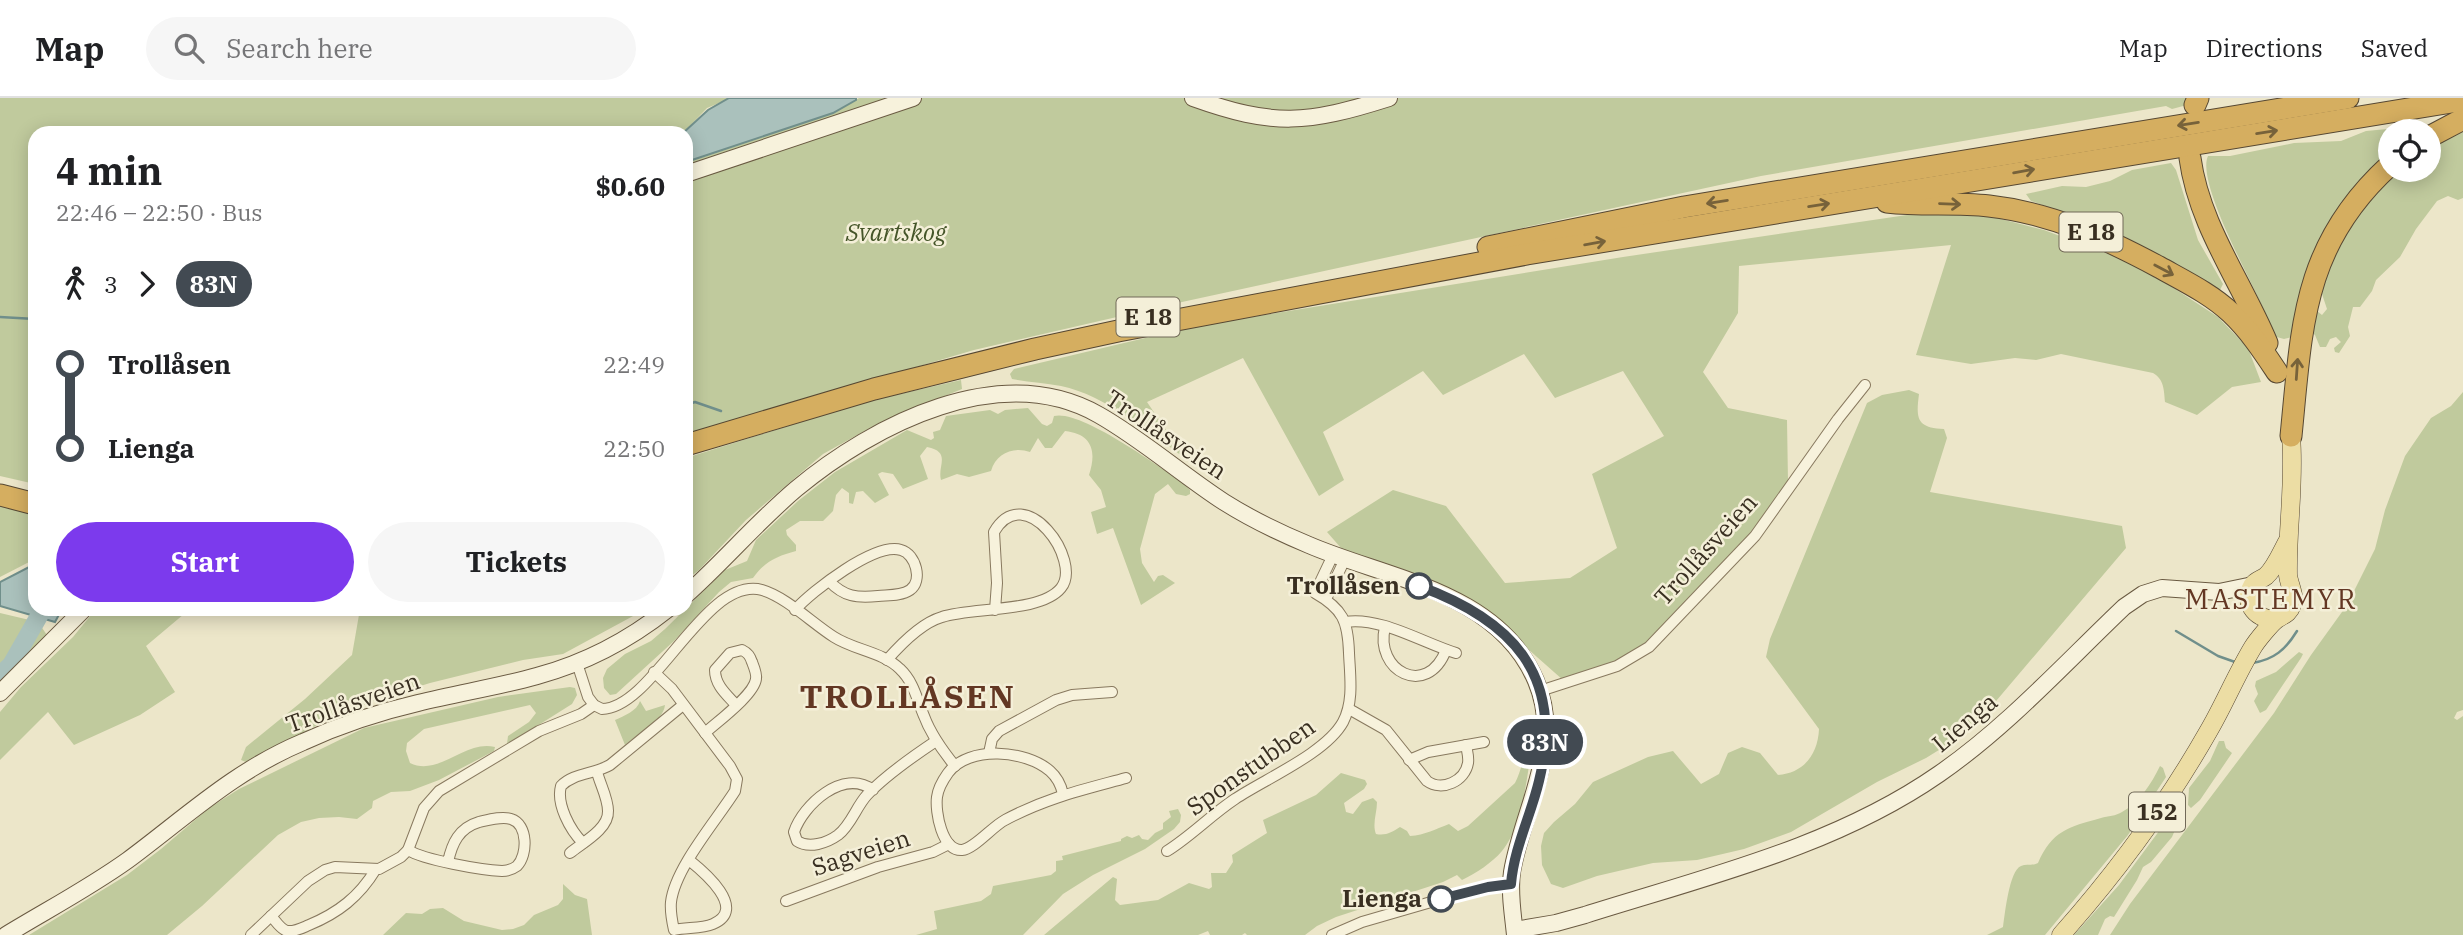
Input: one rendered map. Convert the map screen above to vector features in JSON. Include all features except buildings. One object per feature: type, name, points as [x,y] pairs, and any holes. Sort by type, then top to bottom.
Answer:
[{"type":"highway","name":"E 18","points":[[693,435],[871,382],[1021,344],[1524,239],[1684,207],[2301,102],[2348,98]]},
{"type":"highway","name":"E 18","points":[[693,443],[901,382],[1118,331],[1527,254],[2463,100]]},
{"type":"highway","points":[[2441,131],[2463,120]]},
{"type":"highway","name":"E 18","points":[[2190,158],[2193,178],[2205,215],[2257,319],[2277,372],[2291,436]]},
{"type":"highway","points":[[2291,436],[2303,322],[2317,267],[2347,211],[2378,176]]},
{"type":"highway","name":"E 18","points":[[1857,199],[1908,204],[1998,207],[2033,213],[2090,232],[2169,272],[2212,298],[2246,328],[2277,372]]},
{"type":"highway","points":[[0,485],[28,492]]},
{"type":"highway","points":[[0,495],[28,502]]},
{"type":"main road","name":"152","points":[[2061,935],[2138,839],[2166,799],[2208,733],[2254,645],[2276,619],[2284,616],[2293,603],[2293,592],[2289,584],[2288,541],[2293,488],[2291,436]]},
{"type":"main road","name":"152","points":[[2254,645],[2254,611],[2249,593],[2288,541]]},
{"type":"main road","points":[[2259,581],[2276,576],[2289,584]]},
{"type":"main road","points":[[2254,611],[2263,618],[2276,619]]},
{"type":"street","points":[[693,172],[913,98]]},
{"type":"street","points":[[1193,98],[1252,117],[1291,120],[1333,114],[1389,98]]},
{"type":"street","name":"Trollåsveien","points":[[1540,691],[1625,663],[1649,647],[1755,536],[1865,385]]},
{"type":"street","name":"Trollåsveien","points":[[693,588],[784,500],[845,453],[886,430],[974,398],[1012,393],[1054,397],[1096,413],[1238,510],[1292,538],[1449,597],[1480,613],[1513,643],[1540,691],[1545,724],[1544,758],[1514,864],[1511,884],[1515,932]]},
{"type":"street","points":[[887,660],[906,640],[938,618],[995,610],[1049,596],[1059,590],[1065,582],[1067,569],[1062,555],[1043,525],[1032,516],[1024,514],[1010,518],[994,533],[997,583],[995,610]]},
{"type":"street","points":[[795,610],[829,581],[866,558],[894,549],[903,550],[910,555],[916,575],[915,583],[908,591],[864,597],[846,595],[829,581]]},
{"type":"street","points":[[1339,557],[1315,593],[1336,606],[1345,622],[1349,651],[1349,709],[1386,730],[1430,784],[1443,787],[1458,778],[1466,769],[1468,757],[1465,745]]},
{"type":"street","points":[[1326,599],[1339,557]]},
{"type":"street","name":"Lienga","points":[[1515,932],[1585,915],[1790,849],[1853,824],[1914,790],[1968,752],[2010,716],[2117,613],[2138,597],[2155,589],[2171,587],[2219,592],[2259,581]]},
{"type":"street","points":[[577,663],[588,697],[594,705],[605,709],[616,706],[634,693],[714,608],[735,593],[747,589],[764,591],[848,645],[899,667],[909,679],[936,740],[955,766],[989,753],[1026,760],[1043,766],[1058,779],[1063,794]]},
{"type":"street","name":"Lienga","points":[[2219,592],[2254,611]]},
{"type":"street","points":[[0,693],[77,616]]},
{"type":"street","name":"Trollåsveien","points":[[6,935],[103,877],[219,789],[255,766],[300,743],[371,716],[419,702],[538,676],[577,663],[622,641],[658,616]]},
{"type":"street","points":[[1345,622],[1362,621],[1385,627],[1451,652],[1431,671],[1422,676],[1411,676],[1390,662],[1384,644],[1385,627]]},
{"type":"street","points":[[705,733],[736,705],[754,686],[756,678],[751,659],[747,652],[742,650],[733,651],[723,658],[715,673],[720,687],[736,705]]},
{"type":"street","points":[[654,672],[733,770],[737,783],[732,796],[689,860],[672,893],[670,909],[674,930],[714,923],[724,914],[727,906],[719,890],[689,860]]},
{"type":"street","points":[[989,753],[992,739],[999,731],[1056,700],[1072,695],[1112,692]]},
{"type":"street","points":[[251,935],[308,881],[325,870],[335,867],[376,869],[394,861],[408,850],[424,808],[439,791],[539,731],[582,714],[594,705]]},
{"type":"street","points":[[583,842],[567,819],[559,791],[567,780],[597,772],[618,759],[683,705]]},
{"type":"street","name":"Sponstubben","points":[[1167,852],[1233,800],[1323,744],[1339,729],[1349,709]]},
{"type":"street","name":"Sagveien","points":[[873,790],[857,784],[839,786],[828,791],[799,821],[794,832],[797,841],[804,845],[814,845],[837,836],[873,790],[936,740]]},
{"type":"street","points":[[1409,760],[1427,752],[1484,742]]},
{"type":"street","name":"Sagveien","points":[[955,766],[945,777],[937,796],[940,821],[949,844],[959,850],[970,848],[995,825],[1063,794],[1126,778]]},
{"type":"street","points":[[570,853],[601,826],[608,813],[597,772]]},
{"type":"street","points":[[408,850],[419,856],[448,862],[510,870],[523,856],[525,846],[521,828],[508,818],[471,825],[455,840],[448,862]]},
{"type":"street","name":"Sagveien","points":[[786,901],[878,867],[933,852],[949,844]]},
{"type":"street","points":[[271,916],[279,926],[287,930],[295,930],[322,920],[348,903],[376,869]]},
{"type":"street","points":[[1332,935],[1362,922],[1469,891],[1511,884]]},
{"type":"green space","points":[[0,98],[731,98],[707,108],[690,126],[28,126],[28,482],[0,476]]},
{"type":"green space","name":"Svartskog","points":[[859,98],[2190,98],[2187,105],[2172,109],[2166,106],[1761,176],[1182,302],[974,350],[693,433],[693,159],[834,113]]},
{"type":"green space","points":[[2463,127],[2463,198],[2458,200],[2448,196],[2437,201],[2400,257],[2376,280],[2372,291],[2360,307],[2353,307],[2348,327],[2350,336],[2339,353],[2335,352],[2334,348],[2341,342],[2336,337],[2330,339],[2326,347],[2320,347],[2315,335],[2308,329],[2317,311],[2322,315],[2327,309],[2320,288],[2333,253],[2363,206],[2384,182],[2441,182],[2441,139]]},
{"type":"green space","points":[[2378,130],[2378,163],[2352,194],[2341,202],[2330,225],[2292,337],[2284,339],[2273,336],[2217,207],[2206,168],[2208,156],[2230,156],[2294,143],[2341,141],[2366,131]]},
{"type":"green space","points":[[2171,163],[2176,170],[2198,240],[2223,284],[2219,292],[2062,212],[2031,201],[2026,194],[2062,186],[2086,187],[2110,181],[2132,170]]},
{"type":"green space","points":[[1934,211],[1993,217],[2044,230],[2140,266],[2218,317],[2248,348],[2261,382],[2232,387],[2197,415],[2165,402],[2164,389],[2157,375],[2153,373],[2061,354],[2036,360],[2015,358],[1971,364],[1916,355],[1951,245],[1739,266],[1738,313],[1703,372],[1728,408],[1787,420],[1788,482],[1749,544],[1627,661],[1563,680],[1476,603],[1348,556],[1327,532],[1393,490],[1446,506],[1505,583],[1570,578],[1617,548],[1592,474],[1664,436],[1623,371],[1555,398],[1524,354],[1443,395],[1423,371],[1323,432],[1344,480],[1319,496],[1243,358],[1147,402],[1185,458],[1126,416],[1094,398],[1061,386],[1012,379],[1010,374],[1014,369],[1196,326],[1623,257]]},
{"type":"green space","points":[[961,380],[962,389],[879,423],[823,454],[746,520],[693,575],[693,456],[865,402]]},
{"type":"green space","points":[[1909,390],[1919,394],[1918,415],[1923,424],[1944,429],[1947,438],[1930,492],[2122,526],[2126,548],[1991,707],[1955,740],[1926,758],[1877,782],[1791,832],[1744,849],[1697,860],[1653,863],[1597,876],[1563,888],[1551,884],[1542,865],[1541,846],[1544,833],[1575,804],[1593,782],[1648,757],[1673,751],[1701,784],[1719,774],[1728,753],[1742,747],[1760,753],[1778,775],[1795,770],[1808,761],[1816,746],[1819,729],[1766,657],[1770,639],[1867,403],[1882,395]]},
{"type":"green space","points":[[2463,392],[2463,710],[2457,712],[2454,718],[2457,720],[2463,716],[2463,935],[2110,935],[2130,904],[2274,713],[2347,605],[2375,549],[2385,510],[2405,456],[2431,418],[2451,406]]},
{"type":"green space","points":[[1028,408],[1047,426],[1052,423],[1054,416],[1066,416],[1082,421],[1119,440],[1190,490],[1190,494],[1186,496],[1176,494],[1168,484],[1155,494],[1140,549],[1142,563],[1154,582],[1158,576],[1163,575],[1175,583],[1141,605],[1113,528],[1097,534],[1091,512],[1106,507],[1101,490],[1089,475],[1092,458],[1090,445],[1081,436],[1065,431],[1052,448],[1045,448],[1038,438],[1030,452],[1018,450],[1001,455],[991,471],[969,477],[957,474],[941,480],[941,456],[935,449],[927,447],[920,456],[928,479],[903,489],[893,474],[882,472],[878,474],[889,495],[875,503],[863,491],[856,492],[853,504],[849,503],[849,493],[842,488],[836,495],[833,511],[823,521],[800,521],[786,530],[796,545],[796,551],[772,560],[753,578],[731,582],[674,641],[616,694],[610,695],[604,688],[603,678],[607,669],[625,654],[651,641],[678,616],[693,616],[693,601],[725,570],[747,561],[756,540],[798,501],[835,472],[907,430],[931,440],[934,438],[933,432],[940,430],[946,416],[990,410],[998,414],[1005,410]]},
{"type":"green space","points":[[0,502],[28,508],[28,563],[0,577]]},
{"type":"green space","points":[[0,613],[38,622],[49,638],[0,681]]},
{"type":"green space","points":[[90,616],[182,616],[146,646],[175,692],[140,715],[74,745],[48,712],[0,760],[0,712],[21,687],[73,637]]},
{"type":"green space","points":[[359,616],[633,616],[563,654],[523,660],[430,683],[376,700],[321,723],[248,763],[241,760],[246,747],[305,699],[352,655]]},
{"type":"green space","points":[[2299,652],[2303,654],[2301,658],[2266,710],[2260,713],[2254,701],[2258,694],[2256,681],[2276,672]]},
{"type":"green space","points":[[575,688],[577,695],[572,704],[507,744],[508,736],[529,722],[536,713],[530,705],[424,729],[407,743],[406,751],[410,763],[431,765],[484,746],[495,747],[494,751],[439,780],[410,791],[391,792],[373,801],[372,808],[357,819],[319,818],[301,822],[278,835],[167,935],[29,935],[127,875],[209,808],[239,789],[364,728],[498,697]]},
{"type":"green space","points":[[640,701],[646,711],[665,705],[655,722],[625,745],[615,720],[633,710]]},
{"type":"green space","points":[[1533,736],[1524,796],[1509,840],[1494,860],[1462,880],[1457,875],[1336,917],[1305,935],[1210,935],[1208,931],[1198,935],[1044,935],[1113,877],[1117,879],[1115,900],[1120,905],[1158,900],[1189,883],[1209,889],[1212,887],[1211,873],[1226,873],[1233,862],[1232,855],[1267,833],[1263,820],[1316,795],[1341,773],[1365,780],[1367,784],[1364,789],[1344,803],[1346,812],[1353,814],[1362,802],[1373,798],[1377,802],[1376,834],[1386,834],[1400,827],[1410,836],[1449,824],[1458,831],[1468,826],[1515,783],[1523,761],[1523,738]]},
{"type":"green space","points":[[2219,741],[2224,741],[2226,748],[2232,753],[2200,800],[2191,808],[2188,805],[2189,788],[2210,761]]},
{"type":"green space","points":[[2160,766],[2166,777],[2128,835],[2045,935],[1987,935],[2003,927],[2013,876],[2021,866],[2038,863],[2049,844],[2062,832],[2128,808],[2144,792]]},
{"type":"green space","points":[[1178,809],[1180,822],[1174,829],[1145,849],[1093,875],[1063,894],[1023,935],[916,935],[937,929],[934,911],[981,901],[991,894],[993,886],[1051,875],[1056,871],[1056,861],[1063,860],[1062,856],[1121,841],[1127,836],[1132,838],[1139,835],[1148,840],[1163,829],[1163,823],[1171,817],[1169,811]]},
{"type":"green space","points":[[2176,811],[2181,816],[2172,837],[2151,862],[2143,867],[2114,917],[2105,919],[2098,935],[2074,935],[2119,885]]},
{"type":"green space","points":[[563,884],[575,895],[587,899],[592,935],[383,935],[406,913],[422,914],[430,909],[443,908],[464,921],[502,930],[513,929],[524,925],[534,915],[558,905],[563,899]]},
{"type":"water","points":[[729,98],[856,98],[833,113],[693,160],[693,126],[691,126],[708,110]]},
{"type":"water","points":[[28,568],[28,614],[0,606],[0,582]]},
{"type":"water","points":[[34,616],[58,616],[55,622]]},
{"type":"waterway","points":[[0,317],[28,319]]},
{"type":"waterway","points":[[693,403],[721,411]]},
{"type":"waterway","points":[[0,675],[11,665],[39,616]]},
{"type":"waterway","points":[[2176,631],[2218,656],[2235,662]]},
{"type":"waterway","points":[[2252,663],[2279,653],[2297,631]]},
{"type":"bus line","name":"83N","points":[[1419,586],[1470,607],[1507,635],[1535,678],[1545,712],[1542,770],[1517,852],[1511,884],[1441,899]]},
{"type":"place","name":"Trollåsen","points":[[1419,586]]},
{"type":"place","name":"Lienga","points":[[1441,899]]},
{"type":"district","name":"MASTEMYR","points":[[2271,599]]},
{"type":"district","name":"TROLLÅSEN","points":[[908,697]]}]
